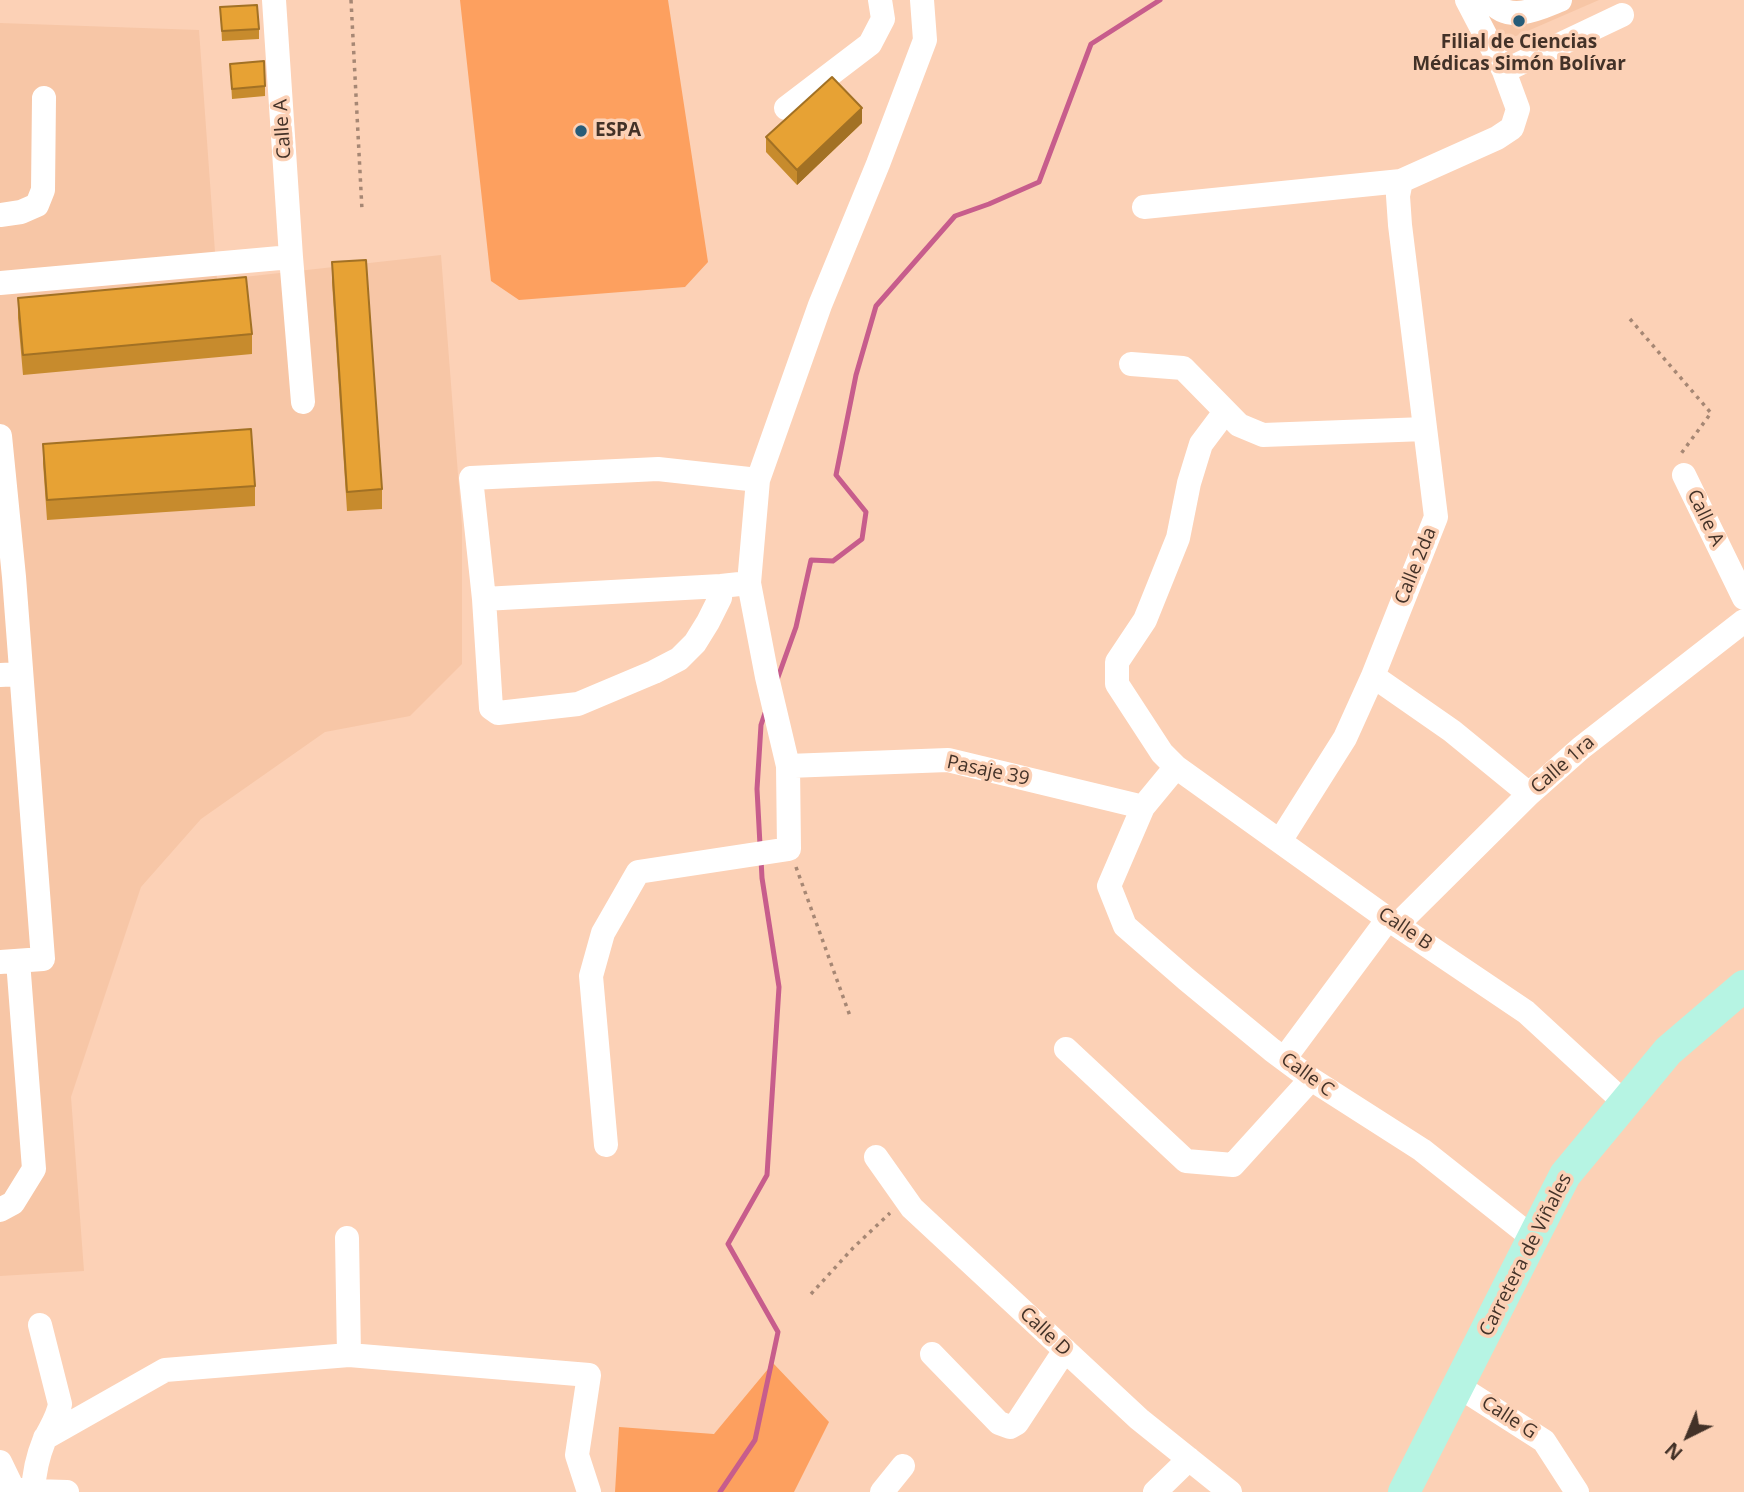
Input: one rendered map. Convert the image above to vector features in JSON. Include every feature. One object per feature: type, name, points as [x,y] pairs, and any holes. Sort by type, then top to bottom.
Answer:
[{"type":"main road","name":"Carretera de Viñales","points":[[1404,1492],[1565,1175],[1668,1051],[1744,986]]},
{"type":"street","name":"Calle A","points":[[274,0],[303,402]]},
{"type":"street","points":[[786,108],[870,44],[883,19],[880,0]]},
{"type":"street","points":[[606,1145],[591,976],[603,933],[638,872],[767,853],[788,766],[749,583],[758,480],[820,304],[878,164],[925,40],[922,0]]},
{"type":"street","points":[[1144,207],[1401,181],[1497,138],[1512,128],[1518,109],[1504,71],[1467,0]]},
{"type":"street","points":[[1490,0],[1496,8],[1507,13],[1531,12],[1560,0]]},
{"type":"street","points":[[1504,71],[1622,15]]},
{"type":"street","points":[[0,215],[20,212],[37,205],[43,190],[44,99]]},
{"type":"street","name":"Calle 2da","points":[[1280,841],[1345,738],[1373,676],[1436,517],[1400,225],[1398,197],[1401,181]]},
{"type":"street","points":[[0,283],[291,257]]},
{"type":"street","points":[[1131,364],[1183,368],[1239,425],[1263,435],[1425,429]]},
{"type":"street","name":"Calle B","points":[[1226,412],[1201,444],[1189,483],[1178,538],[1145,620],[1117,662],[1117,684],[1162,753],[1176,766],[1393,922],[1526,1013],[1625,1103]]},
{"type":"street","points":[[0,436],[14,577],[10,675],[43,959],[9,962],[34,1169],[13,1203],[0,1210]]},
{"type":"street","points":[[721,586],[720,598],[708,622],[695,643],[678,659],[578,704],[498,713],[491,708],[484,599],[471,478],[658,469],[758,480]]},
{"type":"street","name":"Calle A","points":[[1684,475],[1744,598]]},
{"type":"street","points":[[484,599],[749,583]]},
{"type":"street","name":"Calle 1ra","points":[[1284,1059],[1393,922],[1581,748],[1744,621]]},
{"type":"street","points":[[1373,676],[1452,730],[1529,794]]},
{"type":"street","name":"Pasaje 39","points":[[788,766],[948,760],[1143,807]]},
{"type":"street","points":[[1143,807],[1176,766]]},
{"type":"street","name":"Calle C","points":[[1143,807],[1108,886],[1125,926],[1284,1059],[1422,1150],[1533,1238]]},
{"type":"street","points":[[1066,1049],[1186,1161],[1233,1165],[1311,1079]]},
{"type":"street","name":"Calle D","points":[[876,1157],[912,1208],[1139,1419],[1230,1492]]},
{"type":"street","points":[[347,1238],[349,1355]]},
{"type":"street","points":[[20,1490],[59,1414],[60,1404],[40,1325]]},
{"type":"street","points":[[932,1354],[999,1423],[1010,1427],[1017,1423],[1065,1350]]},
{"type":"street","points":[[45,1438],[165,1370],[349,1355],[589,1375],[577,1455],[589,1492]]},
{"type":"street","name":"Calle G","points":[[1458,1385],[1544,1441],[1577,1492]]},
{"type":"street","points":[[1155,1492],[1189,1459]]},
{"type":"street","points":[[0,1462],[20,1490]]},
{"type":"street","points":[[882,1492],[903,1466]]},
{"type":"street","points":[[20,1490],[67,1492]]},
{"type":"path","points":[[351,0],[362,210]]},
{"type":"path","points":[[1630,319],[1711,413],[1679,456],[1684,475]]},
{"type":"path","points":[[767,853],[850,1016]]},
{"type":"path","points":[[811,1294],[853,1248],[905,1198]]},
{"type":"shaded area","name":"ESPA","points":[[460,0],[668,0],[708,262],[685,287],[519,300],[491,281]]},
{"type":"shaded area","name":"Filial de Ciencias Médicas Simón Bolívar","points":[[1479,0],[1599,0],[1500,43]]},
{"type":"shaded area","points":[[0,23],[199,30],[217,280],[441,255],[462,526],[462,664],[410,716],[325,732],[201,819],[141,887],[71,1097],[84,1271],[0,1276]]},
{"type":"shaded area","points":[[773,1363],[829,1422],[794,1492],[615,1492],[619,1427],[714,1434]]},
{"type":"building","points":[[257,5],[259,29],[222,31],[220,7]]},
{"type":"building","points":[[264,61],[265,86],[232,89],[230,64]]},
{"type":"building","points":[[832,77],[862,108],[797,170],[766,137]]},
{"type":"building","points":[[366,260],[382,489],[347,492],[332,262]]},
{"type":"building","points":[[246,277],[252,334],[23,355],[18,298]]},
{"type":"building","points":[[251,429],[255,486],[47,500],[43,444]]},
{"type":"waterway","points":[[777,680],[796,627],[811,560],[833,561],[862,539],[866,512],[836,475],[856,375],[876,306],[955,216],[1039,182],[1091,44],[1160,0]]},
{"type":"waterway","points":[[760,845],[757,789],[761,725],[765,713]]},
{"type":"waterway","points":[[720,1492],[755,1440],[778,1332],[728,1244],[767,1175],[779,987],[761,859]]},
{"type":"place","name":"Filial de Ciencias Médicas Simón Bolívar","points":[[1519,21]]},
{"type":"place","name":"ESPA","points":[[581,131]]}]
